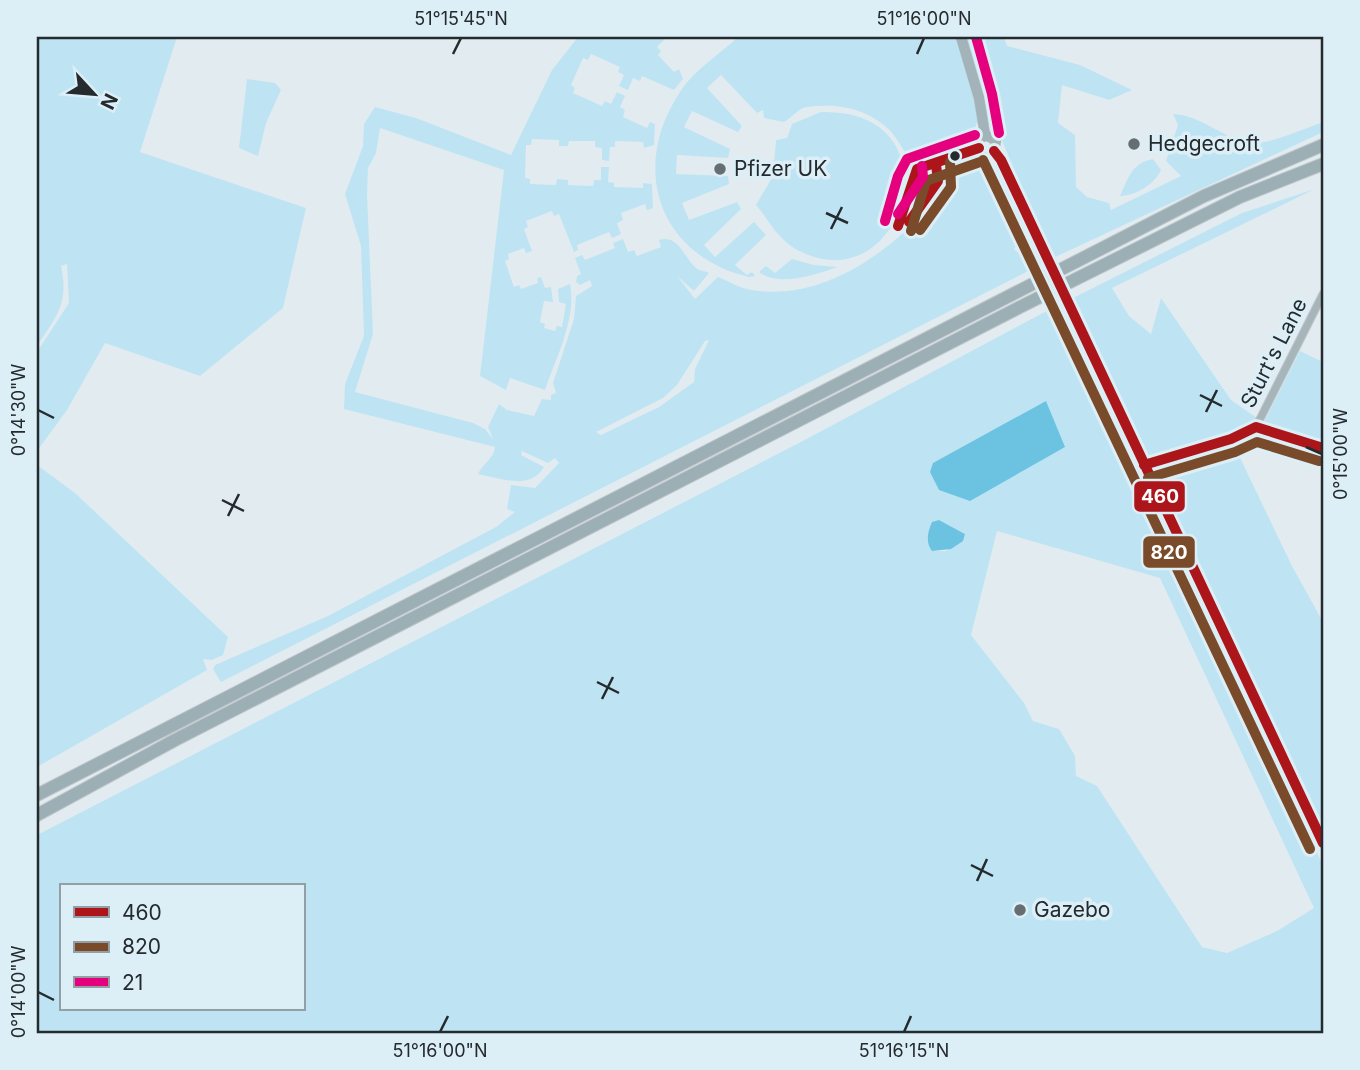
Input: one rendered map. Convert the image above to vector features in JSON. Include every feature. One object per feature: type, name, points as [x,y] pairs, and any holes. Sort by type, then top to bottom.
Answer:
[{"type":"highway","points":[[37,795],[1204,196],[1323,145]]},
{"type":"highway","points":[[37,815],[1020,307],[1240,197],[1323,164]]},
{"type":"main road","points":[[961,37],[979,98],[985,135],[996,140],[994,151],[1001,160],[1323,843]]},
{"type":"main road","points":[[1144,465],[1231,439],[1256,427],[1323,449]]},
{"type":"street","name":"Sturt's Lane","points":[[1256,427],[1323,294]]},
{"type":"shaded area","points":[[37,37],[177,37],[140,152],[306,208],[283,308],[200,376],[105,343],[67,410],[37,451],[37,352],[69,303],[67,264],[61,266],[63,290],[60,309],[37,346]]},
{"type":"shaded area","points":[[578,37],[667,37],[657,47],[661,51],[658,55],[674,72],[679,69],[683,79],[674,90],[642,76],[640,81],[633,78],[628,90],[619,86],[624,75],[618,72],[620,67],[591,54],[588,60],[583,58],[571,85],[575,88],[573,93],[602,106],[605,101],[611,104],[617,92],[625,96],[620,107],[625,110],[623,117],[647,128],[650,122],[655,124],[654,145],[644,148],[643,142],[615,141],[615,147],[610,147],[609,161],[602,160],[602,148],[595,147],[595,141],[569,141],[568,146],[559,146],[559,140],[532,139],[531,145],[526,145],[525,178],[530,179],[530,184],[556,185],[557,179],[568,180],[568,185],[593,186],[594,180],[601,180],[601,167],[609,167],[608,182],[614,183],[614,187],[643,188],[643,183],[652,184],[653,208],[647,210],[645,204],[621,213],[623,220],[617,223],[621,234],[612,238],[609,232],[577,245],[578,250],[574,252],[559,214],[554,216],[552,211],[526,221],[528,227],[524,229],[532,251],[526,253],[524,248],[508,254],[509,259],[505,261],[514,287],[519,285],[521,289],[538,283],[537,278],[541,277],[545,288],[551,287],[553,302],[544,301],[540,322],[545,324],[544,328],[555,331],[557,326],[562,327],[566,304],[559,302],[558,289],[570,284],[571,310],[568,324],[545,390],[510,378],[506,390],[480,376],[504,170],[380,128],[376,153],[368,168],[367,194],[373,334],[355,392],[473,423],[485,429],[493,439],[488,427],[499,404],[507,410],[534,416],[542,399],[551,400],[551,395],[556,393],[553,383],[574,319],[576,296],[592,286],[590,280],[580,285],[576,282],[577,276],[581,274],[575,258],[582,255],[585,260],[615,248],[613,243],[623,239],[628,252],[634,250],[637,256],[661,247],[659,240],[666,239],[677,244],[699,270],[709,273],[694,291],[677,276],[695,299],[718,277],[743,288],[769,292],[795,290],[846,273],[869,259],[911,226],[953,173],[982,159],[990,161],[1001,174],[1024,223],[1025,234],[1014,249],[1017,252],[1026,244],[1034,246],[1042,264],[221,682],[213,669],[215,665],[328,616],[496,527],[515,512],[507,509],[511,485],[535,488],[559,463],[555,458],[548,463],[522,451],[521,455],[544,467],[532,479],[516,481],[478,474],[495,447],[344,409],[345,384],[364,336],[361,246],[345,194],[363,146],[364,124],[375,107],[416,118],[511,155],[552,70]],"holes":[[[709,340],[695,369],[694,382],[659,407],[601,435],[596,432],[663,398],[677,385],[705,341]]]},
{"type":"shaded area","points":[[738,37],[855,37],[859,40],[859,37],[1004,37],[1007,46],[1080,65],[1132,90],[1109,100],[1062,85],[1058,123],[1075,135],[1076,187],[1087,197],[1109,203],[1111,210],[1181,176],[1166,161],[1178,125],[1173,114],[1184,115],[1244,142],[1255,143],[1280,138],[1323,122],[1323,132],[1051,259],[996,126],[977,123],[968,145],[914,163],[892,133],[864,113],[842,107],[819,106],[804,108],[784,122],[764,118],[763,110],[757,113],[721,75],[707,88],[742,126],[738,132],[692,111],[684,127],[730,149],[728,158],[677,155],[676,174],[728,176],[729,184],[682,203],[689,220],[737,202],[741,209],[704,245],[715,257],[754,222],[766,235],[735,265],[747,275],[752,272],[755,276],[749,277],[718,266],[693,250],[674,229],[662,205],[656,178],[657,150],[665,121],[680,92],[699,70]]},
{"type":"shaded area","points":[[247,79],[275,83],[281,90],[266,123],[258,156],[239,148]]},
{"type":"shaded area","points":[[821,112],[865,119],[892,140],[904,170],[902,202],[888,232],[864,253],[832,260],[788,244],[777,234],[756,205],[773,176],[776,140],[787,138],[792,124]]},
{"type":"shaded area","points":[[1153,159],[1161,170],[1154,180],[1138,191],[1120,196],[1135,168]]},
{"type":"shaded area","points":[[1315,189],[1112,288],[1129,316],[1151,334],[1161,298],[1231,400],[1257,418],[1231,439],[1292,566],[1323,622],[1323,838],[1152,474],[1154,467],[1205,455],[1228,441],[1149,464],[1071,299],[1242,213]]},
{"type":"shaded area","points":[[792,259],[814,265],[838,267],[809,276],[787,279],[767,277],[759,272],[766,266],[775,273]]},
{"type":"shaded area","points":[[1058,305],[1062,306],[1323,865],[1323,1033],[37,1033],[37,835],[797,444]],"holes":[[[939,520],[965,534],[946,551],[932,551]],[[997,531],[1160,578],[1314,908],[1277,931],[1227,953],[1202,947],[1097,786],[1076,776],[1075,756],[1059,729],[1033,721],[1024,703],[971,635]]]},
{"type":"shaded area","points":[[1300,351],[1323,362],[1323,443],[1263,424]]},
{"type":"shaded area","points":[[37,465],[75,493],[228,637],[223,655],[212,660],[203,659],[207,670],[37,767]]},
{"type":"water","points":[[1046,401],[1065,447],[970,501],[939,490],[930,472],[933,463]]},
{"type":"water","points":[[939,520],[965,534],[963,541],[951,549],[932,551],[928,544],[928,533],[932,522]]},
{"type":"transit line","name":"21","points":[[976,37],[992,94],[999,133]]},
{"type":"transit line","name":"21","points":[[885,221],[898,176],[907,159],[975,135]]},
{"type":"transit line","name":"460","points":[[898,226],[917,169],[979,148]]},
{"type":"transit line","name":"460","points":[[994,151],[1001,160],[1323,843]]},
{"type":"transit line","name":"820","points":[[983,160],[1310,849]]},
{"type":"transit line","name":"820","points":[[911,231],[926,181],[983,161]]},
{"type":"transit line","name":"820","points":[[920,230],[951,187],[950,162]]},
{"type":"transit line","name":"460","points":[[909,222],[938,181],[936,164]]},
{"type":"transit line","name":"21","points":[[898,214],[923,177],[922,166]]},
{"type":"transit line","name":"460","points":[[1144,465],[1231,439],[1256,427],[1323,448]]},
{"type":"transit line","name":"820","points":[[1148,478],[1235,452],[1257,442],[1319,461]]},
{"type":"place","name":"Hedgecroft","points":[[1134,144]]},
{"type":"place","name":"Pfizer UK","points":[[720,169]]},
{"type":"place","name":"Gazebo","points":[[1020,910]]}]
